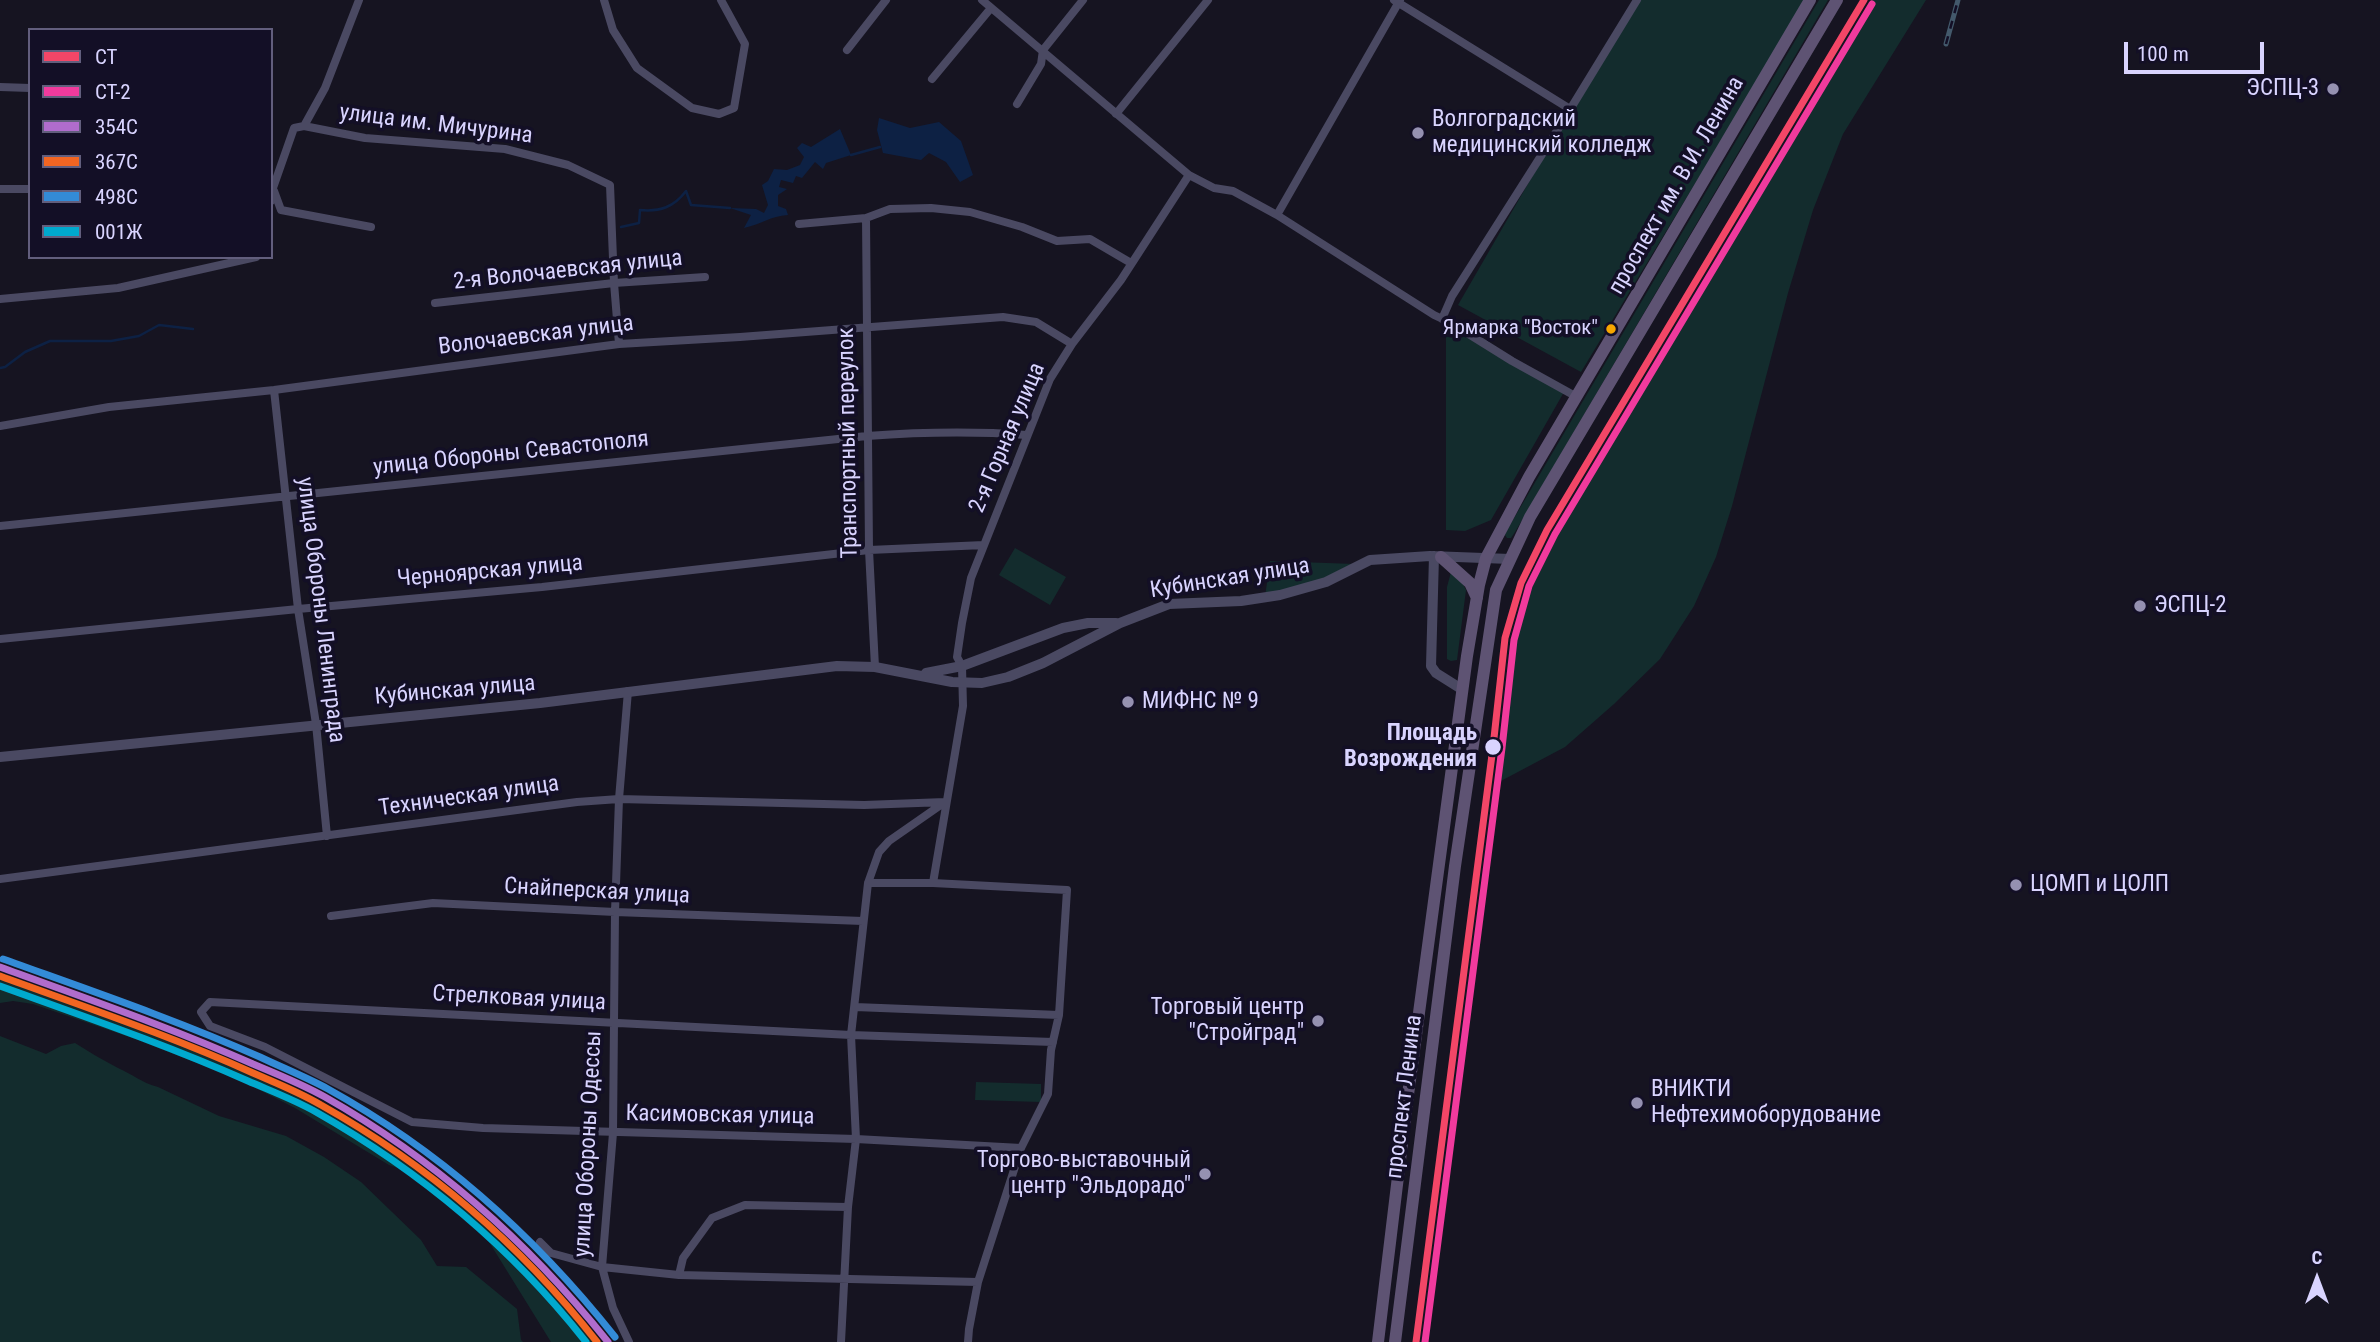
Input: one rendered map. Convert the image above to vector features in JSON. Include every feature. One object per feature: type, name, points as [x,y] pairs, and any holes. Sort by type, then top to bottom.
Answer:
[{"type":"main road","name":"проспект им. В.И. Ленина","points":[[1438,869],[1477,598],[1486,558],[1529,477],[1810,0]]},
{"type":"main road","name":"проспект им. В.И. Ленина","points":[[1457,858],[1496,590],[1530,517],[1837,0]]},
{"type":"main road","points":[[1438,556],[1470,583],[1477,598]]},
{"type":"main road","name":"проспект Ленина","points":[[1395,1342],[1457,858]]},
{"type":"main road","name":"проспект Ленина","points":[[1378,1342],[1438,869]]},
{"type":"street","points":[[304,126],[325,88],[359,0]]},
{"type":"street","points":[[604,0],[613,30],[636,68],[692,108],[719,114],[734,108],[745,44],[721,0]]},
{"type":"street","points":[[847,50],[886,0]]},
{"type":"street","points":[[982,0],[1189,175],[1214,188],[1233,191],[1277,215],[1442,319],[1577,397]]},
{"type":"street","points":[[1017,104],[1041,64],[1043,50],[1083,0]]},
{"type":"street","points":[[1116,114],[1208,0]]},
{"type":"street","points":[[1442,319],[1452,296],[1637,0]]},
{"type":"street","points":[[1277,215],[1398,1],[1570,109]]},
{"type":"street","points":[[932,79],[991,8]]},
{"type":"street","points":[[0,87],[28,88]]},
{"type":"street","name":"улица им. Мичурина","points":[[273,185],[294,128],[304,126],[365,138],[505,149],[568,165],[610,185],[614,283]]},
{"type":"street","name":"2-я Горная улица","points":[[963,682],[962,666],[957,657],[971,578],[1050,379],[1189,175]]},
{"type":"street","points":[[0,189],[28,189]]},
{"type":"street","points":[[273,190],[281,210],[371,227]]},
{"type":"street","points":[[800,224],[866,218],[890,209],[931,208],[971,212],[1057,241],[1090,239],[1131,263]]},
{"type":"street","name":"Транспортный переулок","points":[[866,218],[869,550],[875,667]]},
{"type":"street","points":[[0,299],[118,288],[247,259]]},
{"type":"street","name":"2-я Волочаевская улица","points":[[435,303],[614,283],[705,277]]},
{"type":"street","points":[[614,283],[619,344]]},
{"type":"street","name":"Волочаевская улица","points":[[0,426],[108,407],[274,390],[619,344],[1003,317],[1036,322],[1072,344]]},
{"type":"street","name":"улица Обороны Ленинграда","points":[[274,390],[298,609],[316,724],[327,836]]},
{"type":"street","name":"улица Обороны Севастополя","points":[[0,526],[867,436],[980,431],[1027,435]]},
{"type":"street","name":"Черноярская улица","points":[[0,639],[542,587],[869,550],[984,545]]},
{"type":"street","points":[[1438,556],[1431,666],[1436,673],[1463,690]]},
{"type":"street","name":"Кубинская улица","points":[[0,757],[540,703],[837,666],[875,667],[912,675],[982,683],[1008,677],[1044,663],[1120,623],[1169,604],[1241,601],[1292,593],[1326,582],[1370,560],[1438,556],[1510,559]]},
{"type":"street","name":"Кубинская улица","points":[[912,675],[962,666],[1063,628],[1088,622],[1120,623]]},
{"type":"street","points":[[933,883],[963,706],[963,682]]},
{"type":"street","name":"улица Обороны Одессы","points":[[628,691],[619,799],[615,912],[613,1133],[602,1268],[613,1308],[629,1342]]},
{"type":"street","name":"Техническая улица","points":[[0,879],[577,802],[619,799],[864,806],[946,802]]},
{"type":"street","points":[[841,1342],[848,1207],[856,1139],[852,1035],[868,883],[879,852],[889,841],[946,802]]},
{"type":"street","points":[[868,883],[933,883],[1067,890],[1059,1015],[1053,1042],[1048,1094],[1021,1148],[978,1282],[968,1342]]},
{"type":"street","name":"Снайперская улица","points":[[331,916],[432,903],[863,921]]},
{"type":"street","name":"Стрелковая улица","points":[[265,1047],[210,1026],[201,1012],[210,1002],[852,1035],[1053,1042]]},
{"type":"street","points":[[855,1007],[1059,1015]]},
{"type":"street","name":"Касимовская улица","points":[[265,1047],[412,1122],[483,1128],[856,1139],[1021,1148]]},
{"type":"street","points":[[678,1275],[683,1258],[712,1218],[745,1205],[848,1207]]},
{"type":"street","points":[[540,1242],[551,1253],[602,1268],[678,1275],[978,1282]]},
{"type":"green space","points":[[1639,0],[1806,0],[1581,372],[1458,305],[1570,111]]},
{"type":"green space","points":[[1819,0],[1828,0],[1515,532],[1511,538],[1507,538],[1507,530]]},
{"type":"green space","points":[[1871,0],[1926,0],[1843,134],[1813,210],[1788,293],[1732,506],[1716,557],[1694,606],[1660,659],[1614,704],[1565,747],[1499,782],[1515,639],[1531,585],[1554,533]]},
{"type":"green space","points":[[1460,327],[1472,331],[1564,392],[1491,520],[1465,531],[1446,530],[1446,337],[1450,330]]},
{"type":"green space","points":[[1015,548],[1066,577],[1050,605],[999,575]]},
{"type":"green space","points":[[1270,561],[1355,564],[1327,580],[1265,597]]},
{"type":"green space","points":[[1451,572],[1461,580],[1466,590],[1457,660],[1451,661],[1447,659],[1447,587]]},
{"type":"green space","points":[[0,976],[206,1051],[286,1086],[364,1128],[440,1180],[475,1209],[542,1272],[600,1342],[551,1342],[486,1237],[404,1170],[389,1165],[295,1108],[236,1078],[33,1004],[13,1001],[0,1003]]},
{"type":"green space","points":[[0,1036],[46,1054],[61,1046],[75,1043],[147,1083],[219,1116],[286,1136],[324,1157],[361,1182],[421,1240],[437,1266],[466,1267],[517,1309],[523,1342],[0,1342]]},
{"type":"green space","points":[[976,1082],[1041,1084],[1041,1102],[975,1100]]},
{"type":"water","points":[[879,118],[910,128],[939,122],[961,141],[973,175],[960,182],[946,162],[929,153],[921,160],[883,153],[877,130]]},
{"type":"water","points":[[840,129],[851,155],[826,163],[823,169],[815,162],[802,178],[796,176],[793,183],[781,180],[779,187],[787,189],[778,195],[778,206],[786,209],[788,215],[744,228],[751,215],[730,208],[756,209],[764,213],[768,205],[762,185],[768,181],[774,169],[787,170],[800,165],[804,157],[797,148],[802,143],[811,147]]},
{"type":"waterway","points":[[851,155],[880,147]]},
{"type":"waterway","points":[[621,227],[639,223],[640,210],[666,207],[677,201],[686,191],[691,205],[730,208]]},
{"type":"waterway","points":[[0,368],[25,352],[50,341],[111,341],[139,336],[159,325],[193,329]]},
{"type":"railway","points":[[1946,44],[1958,0]]},
{"type":"transit line","name":"СТ","points":[[1416,1342],[1505,638],[1521,583],[1547,530],[1864,0]]},
{"type":"transit line","name":"СТ-2","points":[[1425,1342],[1514,640],[1529,586],[1555,534],[1872,4]]},
{"type":"transit line","name":"498С","points":[[3,959],[229,1043],[320,1085],[369,1113],[447,1168],[484,1198],[552,1264],[615,1337]]},
{"type":"transit line","name":"354С","points":[[0,967],[222,1050],[307,1088],[366,1122],[405,1148],[478,1206],[546,1271],[608,1342]]},
{"type":"transit line","name":"367С","points":[[0,976],[222,1059],[304,1096],[360,1128],[399,1154],[471,1210],[537,1272],[597,1342]]},
{"type":"transit line","name":"001Ж","points":[[0,986],[217,1068],[300,1104],[354,1135],[428,1186],[495,1243],[586,1342]]},
{"type":"place","name":"ЭСПЦ-3","points":[[2333,89]]},
{"type":"place","name":"Волгоградский медицинский колледж","points":[[1418,133]]},
{"type":"place","name":"Ярмарка \"Восток\"","points":[[1611,329]]},
{"type":"place","name":"ЭСПЦ-2","points":[[2140,606]]},
{"type":"place","name":"МИФНС № 9","points":[[1128,702]]},
{"type":"place","name":"Площадь Возрождения","points":[[1493,747]]},
{"type":"place","name":"ЦОМП и ЦОЛП","points":[[2016,885]]},
{"type":"place","name":"Торговый центр \"Стройград\"","points":[[1318,1021]]},
{"type":"place","name":"ВНИКТИ Нефтехимоборудование","points":[[1637,1103]]},
{"type":"place","name":"Торгово-выставочный центр \"Эльдорадо\"","points":[[1205,1174]]}]
